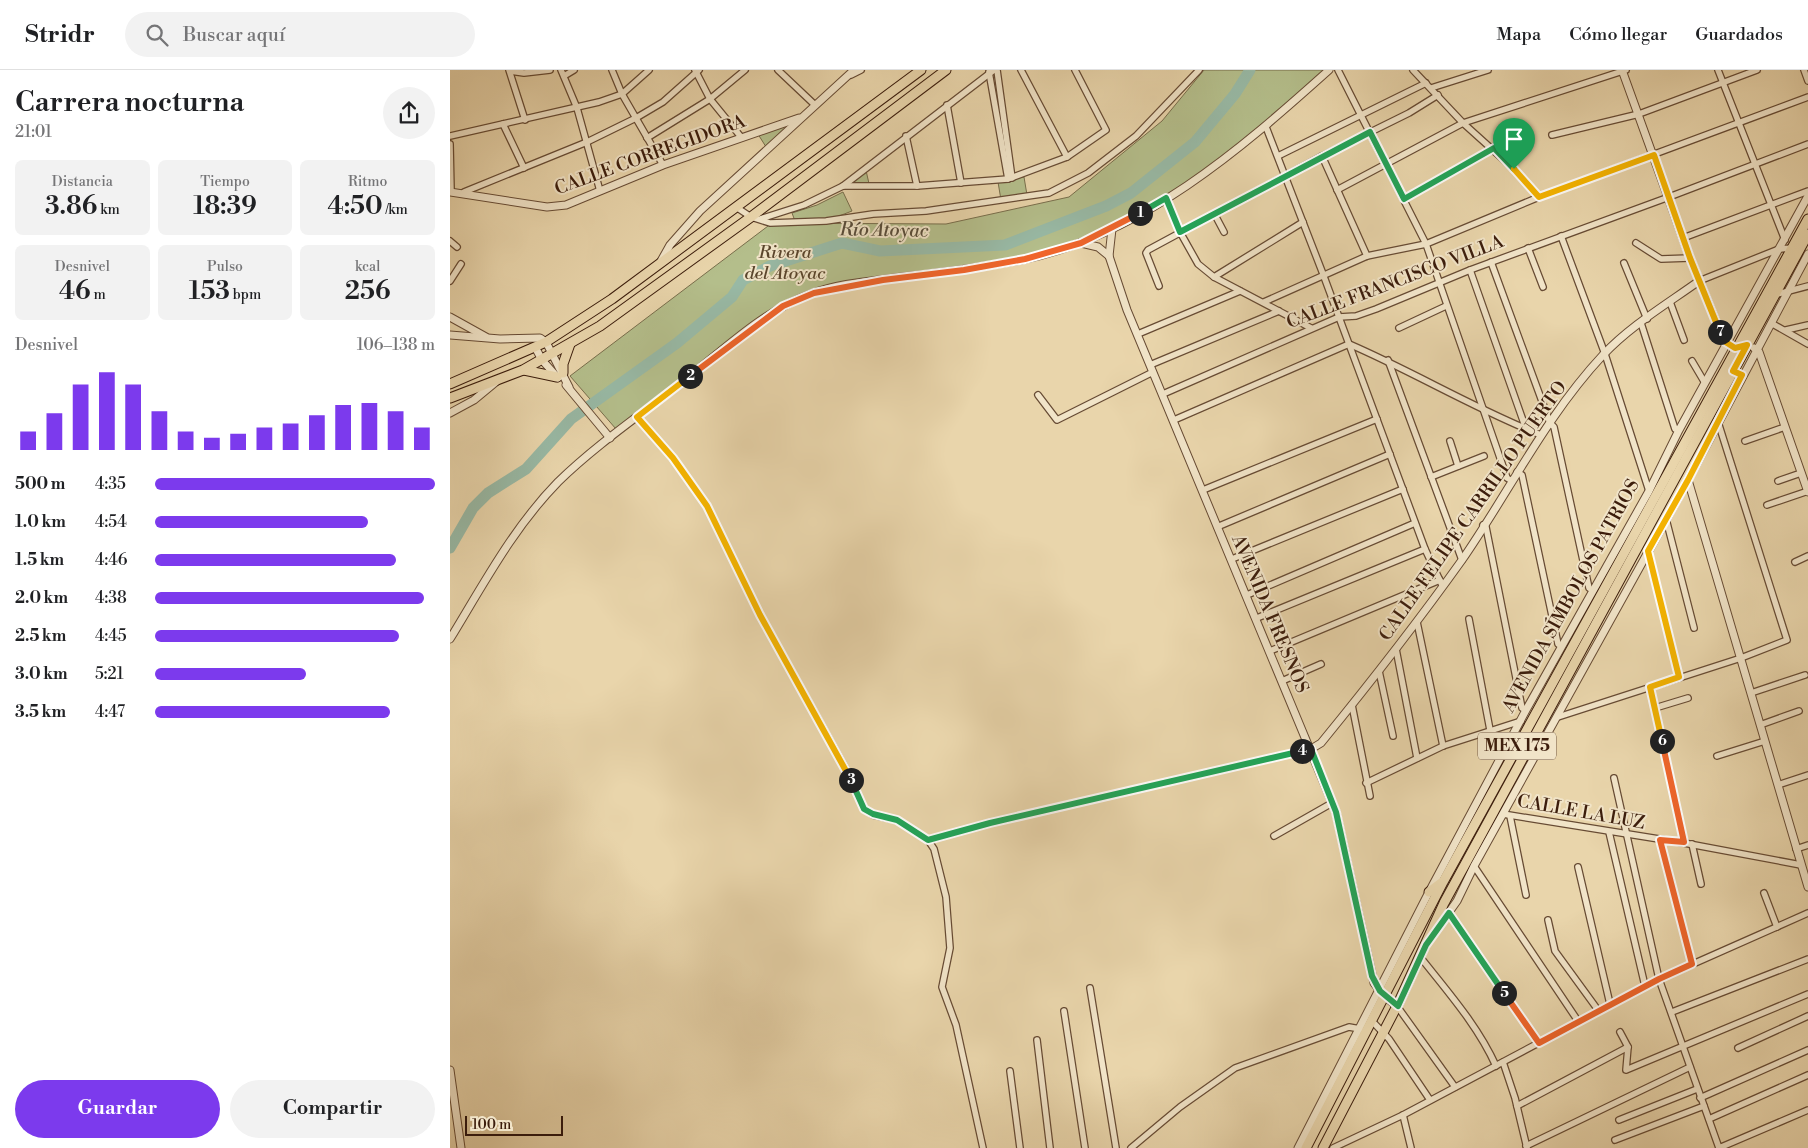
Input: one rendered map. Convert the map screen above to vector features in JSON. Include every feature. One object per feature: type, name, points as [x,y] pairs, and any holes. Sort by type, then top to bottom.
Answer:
[{"type":"main road","points":[[450,384],[546,342],[612,299],[920,70]]},
{"type":"main road","points":[[450,398],[523,370],[600,326],[756,218],[946,70]]},
{"type":"main road","name":"AVENIDA SÍMBOLOS PATRIOS","points":[[1306,1148],[1372,1021],[1382,993],[1731,346],[1765,297],[1808,219]]},
{"type":"main road","name":"AVENIDA SÍMBOLOS PATRIOS","points":[[1323,1148],[1398,1006],[1444,903],[1808,234]]},
{"type":"main road","points":[[523,370],[560,375],[570,344]]},
{"type":"main road","points":[[1429,892],[1443,882]]},
{"type":"street","points":[[525,120],[510,71],[524,73],[550,70]]},
{"type":"street","points":[[574,70],[563,73],[577,108],[600,191]]},
{"type":"street","points":[[612,70],[622,94],[663,165]]},
{"type":"street","points":[[450,136],[577,108],[622,94],[648,70]]},
{"type":"street","points":[[647,138],[710,99],[745,70]]},
{"type":"street","points":[[778,70],[815,105]]},
{"type":"street","points":[[660,263],[670,245],[700,211],[799,118],[854,70]]},
{"type":"street","points":[[844,78],[861,70]]},
{"type":"street","points":[[1021,70],[1067,156]]},
{"type":"street","points":[[843,186],[917,186],[1010,178],[1067,156],[1106,130],[1075,70]]},
{"type":"street","points":[[736,207],[770,223],[826,221],[1032,197],[1071,183],[1136,136],[1199,70]]},
{"type":"street","points":[[450,639],[499,558],[531,513],[559,482],[610,438],[748,330],[783,306],[814,293],[883,280],[964,270],[1025,259],[1081,243],[1166,198],[1266,127],[1329,70]]},
{"type":"street","points":[[1338,70],[1426,244],[1507,478],[1512,481]]},
{"type":"street","points":[[1413,70],[1463,123],[1494,148],[1539,197]]},
{"type":"street","points":[[1278,156],[1362,115],[1428,86],[1488,70]]},
{"type":"street","points":[[1337,190],[1463,123],[1624,70],[1690,258],[1724,341],[1731,346],[1747,345],[1759,352],[1808,491],[1767,505]]},
{"type":"street","points":[[1718,70],[1785,240]]},
{"type":"street","points":[[1552,135],[1639,114],[1757,70]]},
{"type":"street","points":[[1804,70],[1808,81]]},
{"type":"street","points":[[464,192],[587,142],[636,118],[663,102],[697,71],[710,99],[741,137]]},
{"type":"street","points":[[756,218],[804,206],[843,186],[992,71],[1010,178]]},
{"type":"street","points":[[1159,286],[1146,253],[1180,232],[1215,215],[1322,156],[1409,113],[1438,95]]},
{"type":"street","points":[[1264,302],[1367,256],[1426,244],[1539,197],[1808,97]]},
{"type":"street","points":[[947,105],[961,183]]},
{"type":"street","name":"CALLE CORREGIDORA","points":[[450,192],[464,192],[484,198],[547,206],[566,205],[663,165],[799,118]]},
{"type":"street","points":[[503,124],[524,168]]},
{"type":"street","points":[[1266,127],[1324,274],[1425,549],[1441,583],[1270,651]]},
{"type":"street","points":[[906,136],[917,186]]},
{"type":"street","points":[[450,144],[450,192]]},
{"type":"street","name":"CALLE FRANCISCO VILLA","points":[[1163,394],[1339,317],[1356,316],[1470,270],[1669,198],[1808,144]]},
{"type":"street","points":[[1404,199],[1494,148]]},
{"type":"street","points":[[1322,156],[1367,256]]},
{"type":"street","points":[[1683,238],[1808,191]]},
{"type":"street","name":"AVENIDA SÍMBOLOS PATRIOS","points":[[1298,1148],[1360,1029],[1382,993],[1429,892],[1526,710],[1649,491],[1705,383],[1731,346],[1779,249],[1808,196]]},
{"type":"street","points":[[1166,198],[1180,232],[1198,264],[1240,291],[1311,328]]},
{"type":"street","points":[[1215,215],[1224,232]]},
{"type":"street","points":[[1214,276],[1303,222]]},
{"type":"street","name":"AVENIDA FRESNOS","points":[[1112,228],[1109,256],[1138,334],[1332,803],[1372,976],[1382,993]]},
{"type":"street","points":[[1562,236],[1605,354],[1649,491]]},
{"type":"street","points":[[450,242],[457,247]]},
{"type":"street","points":[[1081,243],[1098,247],[1109,256]]},
{"type":"street","points":[[1636,243],[1661,259],[1690,258]]},
{"type":"street","points":[[1528,248],[1543,287]]},
{"type":"street","points":[[1699,281],[1779,249],[1793,248]]},
{"type":"street","name":"AVENIDA SÍMBOLOS PATRIOS","points":[[1426,945],[1457,901],[1474,866],[1507,815],[1808,254]]},
{"type":"street","points":[[1492,262],[1550,423],[1554,427],[1589,588],[1592,590]]},
{"type":"street","points":[[1624,263],[1644,321],[1675,429],[1679,430]]},
{"type":"street","points":[[450,281],[461,264]]},
{"type":"street","points":[[1470,270],[1526,429]]},
{"type":"street","name":"CALLE FELIPE CARRILLO PUERTO","points":[[928,840],[990,823],[1311,749],[1321,743],[1417,622],[1441,583],[1462,560],[1541,435],[1605,354],[1644,321],[1699,281]]},
{"type":"street","points":[[1765,297],[1808,286]]},
{"type":"street","points":[[1138,334],[1240,291]]},
{"type":"street","points":[[1670,302],[1684,340]]},
{"type":"street","points":[[1399,328],[1446,306]]},
{"type":"street","points":[[1038,395],[1057,420],[1152,369],[1279,311]]},
{"type":"street","points":[[450,317],[488,338]]},
{"type":"street","points":[[1771,322],[1808,344]]},
{"type":"street","points":[[1786,330],[1808,325]]},
{"type":"street","points":[[450,335],[488,338],[535,337],[546,342],[560,375]]},
{"type":"street","points":[[1174,420],[1349,344],[1388,360],[1484,410],[1541,435]]},
{"type":"street","points":[[535,347],[542,360],[560,375],[610,438]]},
{"type":"street","points":[[1388,360],[1462,560]]},
{"type":"street","points":[[1692,361],[1705,383]]},
{"type":"street","points":[[1733,371],[1742,375]]},
{"type":"street","points":[[450,413],[474,400],[497,381]]},
{"type":"street","points":[[637,417],[673,458],[707,506],[760,615],[847,772],[864,809],[873,814],[897,820],[928,840],[934,849],[946,897],[950,948],[942,987],[956,1025],[982,1148]]},
{"type":"street","points":[[1203,490],[1377,419]]},
{"type":"street","points":[[1558,717],[1741,658],[1787,640],[1718,422]]},
{"type":"street","points":[[1745,441],[1785,427]]},
{"type":"street","points":[[1450,441],[1458,466]]},
{"type":"street","points":[[1217,527],[1390,454]]},
{"type":"street","points":[[1431,477],[1484,456]]},
{"type":"street","points":[[1518,472],[1522,476],[1558,644],[1561,646]]},
{"type":"street","points":[[1778,481],[1801,473]]},
{"type":"street","points":[[1688,480],[1808,887]]},
{"type":"street","points":[[1232,559],[1403,489]]},
{"type":"street","points":[[1666,519],[1694,628]]},
{"type":"street","points":[[1246,596],[1416,523]]},
{"type":"street","points":[[1484,525],[1486,527],[1522,708],[1526,710]]},
{"type":"street","points":[[1257,618],[1425,549]]},
{"type":"street","points":[[1648,551],[1679,677]]},
{"type":"street","points":[[1795,562],[1808,556]]},
{"type":"street","points":[[1469,619],[1490,730]]},
{"type":"street","points":[[1417,622],[1443,746]]},
{"type":"street","points":[[1396,649],[1417,758]]},
{"type":"street","points":[[1282,681],[1321,664]]},
{"type":"street","points":[[1379,671],[1393,736]]},
{"type":"street","points":[[1751,693],[1805,675]]},
{"type":"street","points":[[1650,687],[1684,842]]},
{"type":"street","points":[[1655,708],[1688,698]]},
{"type":"street","points":[[1352,705],[1370,796]]},
{"type":"street","points":[[1760,725],[1799,711]]},
{"type":"street","points":[[1366,783],[1443,746],[1521,721]]},
{"type":"street","points":[[1717,756],[1765,741]]},
{"type":"street","points":[[1778,785],[1808,775]]},
{"type":"street","points":[[1614,778],[1659,979],[1719,1148],[1808,1110]]},
{"type":"street","points":[[1274,836],[1332,803]]},
{"type":"street","points":[[1507,815],[1526,895]]},
{"type":"street","name":"CALLE LA LUZ","points":[[1507,815],[1660,840],[1684,842],[1800,865]]},
{"type":"street","points":[[1609,832],[1645,986]]},
{"type":"street","points":[[1660,840],[1692,964]]},
{"type":"street","points":[[1692,844],[1701,884]]},
{"type":"street","points":[[1796,849],[1808,845]]},
{"type":"street","points":[[1474,866],[1578,1021]]},
{"type":"street","points":[[1578,867],[1610,1004]]},
{"type":"street","points":[[1764,893],[1777,927]]},
{"type":"street","points":[[1449,913],[1539,1043]]},
{"type":"street","points":[[1333,1148],[1403,1115],[1659,979],[1808,913]]},
{"type":"street","points":[[1548,920],[1555,950],[1598,1010]]},
{"type":"street","points":[[1421,958],[1452,997],[1489,1050],[1496,1066]]},
{"type":"street","points":[[1672,1012],[1808,959]]},
{"type":"street","points":[[1090,988],[1116,1148]]},
{"type":"street","points":[[1382,993],[1398,1006],[1455,1088]]},
{"type":"street","points":[[1620,1032],[1628,1047],[1626,1070],[1808,994]]},
{"type":"street","points":[[1064,1011],[1085,1148]]},
{"type":"street","points":[[1738,1048],[1808,1016]]},
{"type":"street","points":[[1372,1021],[1383,1033],[1430,1100]]},
{"type":"street","points":[[1131,1148],[1180,1107],[1235,1068],[1349,1027],[1360,1029]]},
{"type":"street","points":[[1037,1040],[1050,1148]]},
{"type":"street","points":[[1517,1106],[1628,1047]]},
{"type":"street","points":[[1700,1098],[1808,1050]]},
{"type":"street","points":[[1503,1062],[1517,1106],[1526,1147],[1608,1105],[1690,1067]]},
{"type":"street","points":[[450,1070],[461,1148]]},
{"type":"street","points":[[1010,1071],[1020,1148]]},
{"type":"street","points":[[1709,1119],[1808,1075]]},
{"type":"street","points":[[1619,1120],[1697,1089]]},
{"type":"street","points":[[1615,1140],[1704,1106]]},
{"type":"street","points":[[1403,1115],[1411,1148]]},
{"type":"green space","name":"Rivera del Atoyac","points":[[1204,70],[1325,70],[1266,127],[1210,168],[1112,229],[1025,259],[848,285],[783,306],[616,429],[570,376],[772,223],[946,224],[1069,197],[1162,121]]},
{"type":"green space","points":[[805,116],[768,150],[756,131]]},
{"type":"green space","points":[[865,166],[870,188],[843,186]]},
{"type":"green space","points":[[1024,177],[1027,195],[1001,200],[998,182]]},
{"type":"green space","points":[[843,192],[852,211],[826,221],[795,221],[792,213],[817,205]]},
{"type":"waterway","name":"Río Atoyac","points":[[450,548],[473,508],[488,493],[526,469],[571,419],[677,343],[732,297],[743,280],[770,266],[842,243],[880,251],[1005,245],[1106,206],[1131,193],[1195,142],[1235,94],[1250,70]]},
{"type":"route","points":[[1370,132],[1404,199],[1494,148],[1514,169],[1539,197],[1654,155],[1690,258],[1724,341],[1735,348],[1747,345],[1733,371],[1742,375],[1688,480],[1648,551],[1679,677],[1650,687],[1684,842],[1660,840],[1692,964],[1598,1010],[1539,1043],[1449,913],[1426,945],[1398,1006],[1384,996],[1374,984],[1336,812],[1311,749],[990,823],[928,840],[897,820],[873,814],[864,809],[847,772],[760,615],[707,506],[673,458],[637,417],[748,330],[783,306],[814,293],[848,285],[964,270],[1025,259],[1081,243],[1166,198],[1180,232],[1370,132]]}]
